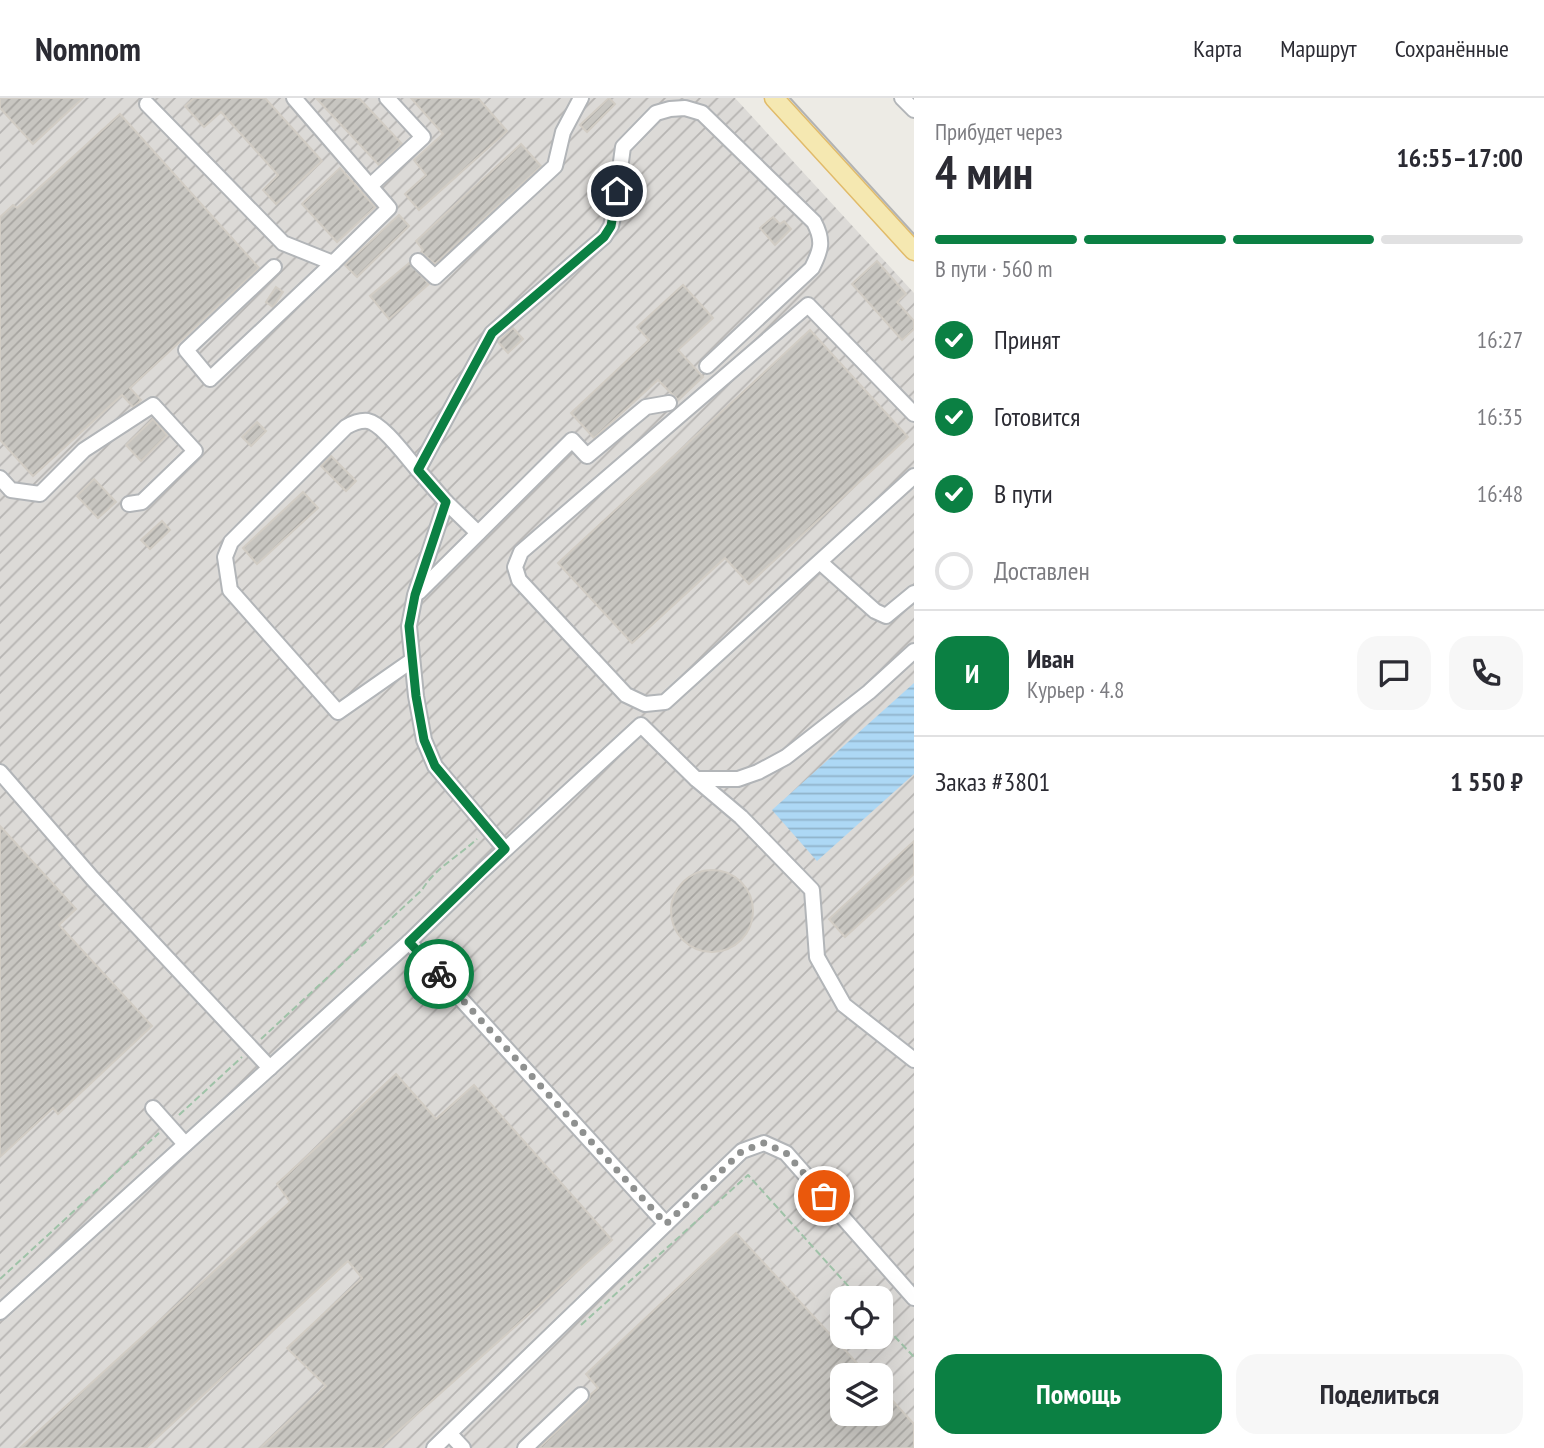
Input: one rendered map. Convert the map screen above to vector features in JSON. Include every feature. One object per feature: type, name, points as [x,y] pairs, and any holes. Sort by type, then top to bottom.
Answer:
[{"type":"main road","points":[[774,98],[914,251]]},
{"type":"street","points":[[274,267],[186,350],[210,379],[389,208],[294,98]]},
{"type":"street","points":[[369,186],[423,137],[387,98]]},
{"type":"street","points":[[418,261],[435,277],[555,166],[563,132],[581,98]]},
{"type":"street","points":[[902,98],[914,110]]},
{"type":"street","points":[[147,100],[283,243],[333,263]]},
{"type":"street","points":[[418,470],[492,333],[604,237],[611,226],[614,213],[623,147],[656,113],[670,109],[685,108],[702,113],[814,222],[822,237],[821,251],[811,268],[707,366]]},
{"type":"street","points":[[914,414],[808,305],[521,552],[516,567],[519,580],[626,695],[645,704],[664,702],[914,476]]},
{"type":"street","points":[[415,595],[572,440],[587,456],[646,407],[669,403]]},
{"type":"street","points":[[0,478],[11,490],[40,494],[84,450],[153,405],[195,451],[142,502],[129,504]]},
{"type":"street","points":[[411,661],[338,712],[230,590],[225,557],[231,542],[346,427],[355,422],[368,421],[378,425],[446,502],[478,533]]},
{"type":"street","points":[[446,502],[415,595],[409,626],[411,661],[424,740],[435,766],[505,849]]},
{"type":"street","points":[[821,562],[875,611],[886,616],[914,593]]},
{"type":"street","points":[[696,779],[738,779],[786,757],[869,692],[914,651]]},
{"type":"street","points":[[0,1312],[409,942],[505,849],[641,725],[696,779],[741,817],[812,890],[817,957],[844,1005],[914,1060]]},
{"type":"street","points":[[0,772],[92,878],[270,1068]]},
{"type":"street","points":[[409,942],[666,1224]]},
{"type":"street","points":[[153,1108],[185,1144]]},
{"type":"street","points":[[434,1448],[742,1151],[764,1143],[786,1153],[914,1298]]},
{"type":"street","points":[[525,1448],[582,1395]]},
{"type":"street","points":[[450,1433],[463,1448]]},
{"type":"path","points":[[0,1279],[422,890],[427,881],[479,837]]},
{"type":"path","points":[[576,1330],[748,1175],[848,1286]]},
{"type":"path","points":[[893,1335],[914,1357]]},
{"type":"shaded area","points":[[0,98],[735,98],[914,293],[914,1448],[0,1448]]},
{"type":"water","points":[[914,683],[914,774],[817,861],[772,810]]},
{"type":"building","points":[[0,98],[83,98],[33,144],[0,108]]},
{"type":"building","points":[[194,98],[265,98],[322,161],[276,204],[263,190],[278,175],[221,112],[204,127],[185,106]]},
{"type":"building","points":[[316,98],[359,98],[402,144],[379,165]]},
{"type":"building","points":[[411,98],[478,98],[507,131],[419,210],[405,194],[426,175],[414,160],[443,134]]},
{"type":"building","points":[[609,98],[615,104],[587,132],[580,125]]},
{"type":"building","points":[[120,114],[259,268],[130,388],[141,400],[138,403],[133,407],[122,395],[33,476],[0,440],[0,217],[13,205],[17,208]]},
{"type":"building","points":[[521,144],[541,166],[435,264],[421,252],[423,250],[416,241]]},
{"type":"building","points":[[340,168],[375,207],[337,242],[302,204]]},
{"type":"building","points":[[399,215],[409,226],[357,277],[345,265]]},
{"type":"building","points":[[773,217],[780,224],[784,221],[791,229],[775,245],[760,228]]},
{"type":"building","points":[[877,261],[906,294],[897,302],[914,321],[914,329],[902,340],[852,284]]},
{"type":"building","points":[[409,263],[429,284],[389,319],[370,296]]},
{"type":"building","points":[[683,285],[713,318],[678,350],[703,377],[678,400],[658,380],[594,438],[571,413],[649,340],[637,327]]},
{"type":"building","points":[[276,287],[283,292],[273,307],[266,302]]},
{"type":"building","points":[[513,328],[523,339],[508,353],[498,342]]},
{"type":"building","points":[[810,330],[908,437],[749,584],[725,558],[632,643],[558,563]]},
{"type":"building","points":[[153,419],[167,435],[141,461],[126,445]]},
{"type":"building","points":[[257,422],[266,431],[251,446],[242,437]]},
{"type":"building","points":[[331,456],[356,481],[346,491],[321,466]]},
{"type":"building","points":[[94,479],[116,502],[98,518],[77,496]]},
{"type":"building","points":[[303,492],[318,508],[257,564],[243,548]]},
{"type":"building","points":[[162,521],[170,530],[150,549],[141,540]]},
{"type":"building","points":[[0,826],[76,909],[59,925],[152,1026],[58,1114],[53,1108],[0,1157]]},
{"type":"building","points":[[914,841],[914,874],[845,937],[829,919]]},
{"type":"building","points":[[712,870],[728,873],[741,882],[750,895],[753,911],[750,927],[741,940],[728,949],[712,952],[696,949],[683,940],[674,927],[671,911],[674,895],[683,882],[696,873]]},
{"type":"building","points":[[396,1074],[436,1119],[474,1085],[612,1240],[379,1448],[260,1448],[326,1386],[287,1348],[362,1278],[348,1261],[146,1448],[20,1448],[290,1202],[277,1184]]},
{"type":"building","points":[[736,1233],[830,1334],[830,1349],[844,1349],[857,1363],[830,1363],[830,1426],[893,1426],[893,1401],[914,1424],[914,1448],[539,1448],[588,1402],[590,1395],[598,1388],[586,1374]]},
{"type":"tram line","points":[[790,98],[914,234]]},
{"type":"way so far","points":[[439,974],[666,1224],[742,1151],[764,1143],[786,1153],[824,1196]]},
{"type":"route","points":[[439,974],[409,942],[505,849],[435,766],[424,740],[411,661],[409,626],[415,595],[446,502],[418,470],[492,333],[604,237],[611,226],[617,191]]}]
